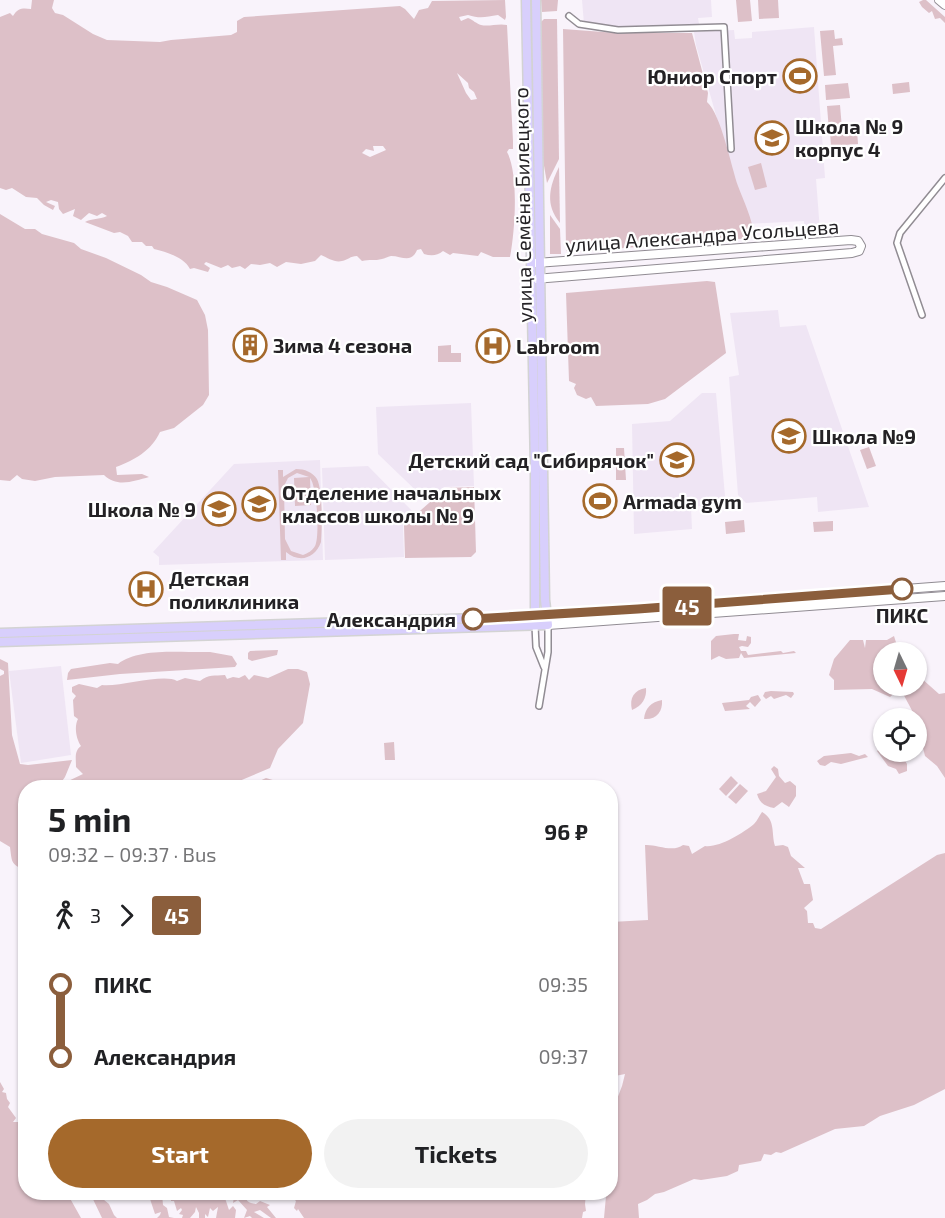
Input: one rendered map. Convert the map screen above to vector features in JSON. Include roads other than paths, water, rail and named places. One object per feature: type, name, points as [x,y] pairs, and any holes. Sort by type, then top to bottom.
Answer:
[{"type":"main road","name":"улица Семёна Билецкого","points":[[526,0],[536,263]]},
{"type":"main road","name":"улица Семёна Билецкого","points":[[536,0],[536,279],[547,620]]},
{"type":"main road","points":[[939,0],[945,5]]},
{"type":"main road","name":"улица Александра Усольцева","points":[[536,263],[851,240],[858,242],[861,246],[859,251],[852,253],[536,279]]},
{"type":"main road","name":"улица Семёна Билецкого","points":[[535,621],[532,293],[536,279]]},
{"type":"main road","points":[[0,642],[20,637],[535,621],[945,586]]},
{"type":"main road","points":[[547,620],[945,596]]},
{"type":"main road","points":[[0,633],[20,637]]},
{"type":"street","points":[[569,16],[579,24],[589,27],[618,30],[724,27],[732,149]]},
{"type":"street","points":[[922,315],[897,243],[900,233],[945,178]]},
{"type":"street","points":[[545,669],[549,634],[547,620]]},
{"type":"street","name":"улица Семёна Билецкого","points":[[535,621],[536,647],[545,669],[539,706]]},
{"type":"place","name":"Юниор Спорт","points":[[800,76]]},
{"type":"place","name":"Школа № 9 корпус 4","points":[[772,138]]},
{"type":"place","name":"Зима 4 сезона","points":[[250,345]]},
{"type":"place","name":"Labroom","points":[[493,346]]},
{"type":"place","name":"Школа №9","points":[[789,436]]},
{"type":"place","name":"Детский сад \"Сибирячок\"","points":[[677,460]]},
{"type":"place","name":"Armada gym","points":[[600,501]]},
{"type":"place","name":"Отделение начальных классов школы № 9","points":[[259,504]]},
{"type":"place","name":"Школа № 9","points":[[219,509]]},
{"type":"place","name":"Детская поликлиника","points":[[146,589]]},
{"type":"place","name":"ПИКС","points":[[902,589]]},
{"type":"place","name":"Александрия","points":[[473,619]]}]
